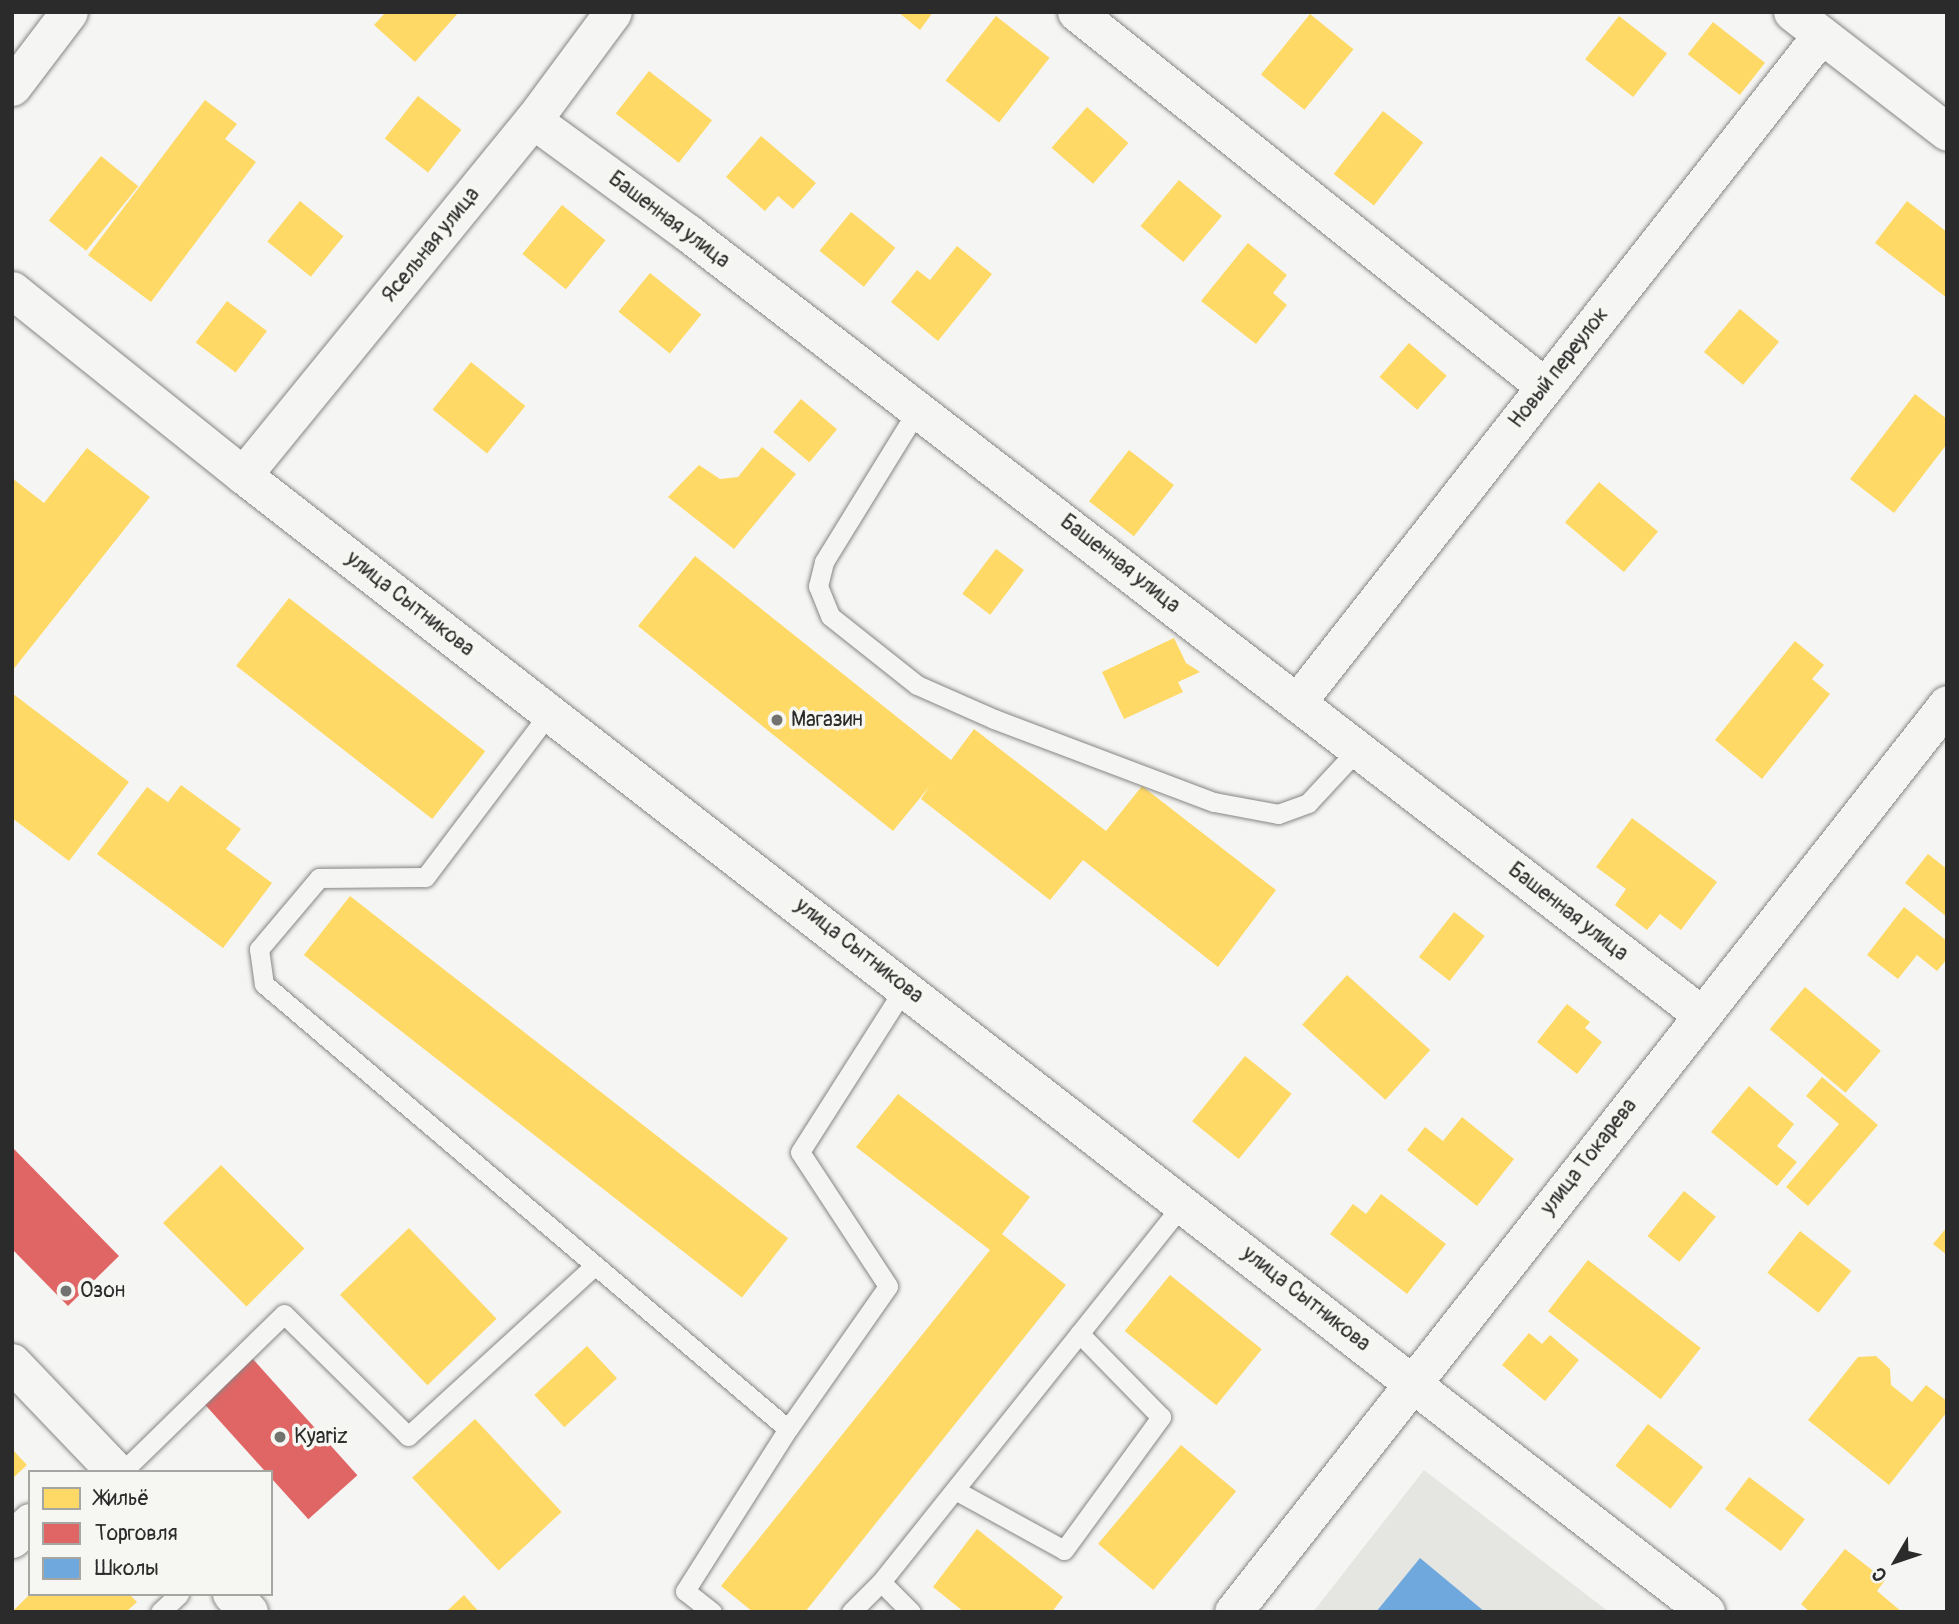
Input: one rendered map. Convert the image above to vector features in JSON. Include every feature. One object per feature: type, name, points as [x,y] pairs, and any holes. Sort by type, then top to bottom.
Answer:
[{"type":"main road","points":[[12,1363],[105,1468]]},
{"type":"main road","points":[[234,1596],[248,1612]]},
{"type":"street","points":[[12,87],[69,12]]},
{"type":"street","name":"Ясельная улица","points":[[243,475],[533,120],[613,12]]},
{"type":"street","points":[[1076,12],[1544,386]]},
{"type":"street","points":[[1792,12],[1947,132]]},
{"type":"street","name":"Новый переулок","points":[[1298,701],[1821,35]]},
{"type":"street","name":"Башенная улица","points":[[533,120],[918,409],[1702,1015]]},
{"type":"street","name":"улица Сытникова","points":[[12,290],[243,475],[1706,1612]]},
{"type":"street","name":"улица Токарева","points":[[1233,1612],[1947,704]]},
{"type":"street","points":[[12,1538],[28,1524]]},
{"type":"lane","points":[[918,409],[824,562],[818,586],[830,616],[918,685],[994,719],[1214,802],[1278,814],[1308,803],[1357,750]]},
{"type":"lane","points":[[550,712],[425,877],[319,878],[259,949],[264,984],[788,1429]]},
{"type":"lane","points":[[712,1612],[685,1591],[788,1429],[888,1286],[800,1152],[905,987]]},
{"type":"lane","points":[[851,1612],[881,1582],[1183,1204]]},
{"type":"lane","points":[[105,1468],[284,1314],[408,1436],[595,1265]]},
{"type":"lane","points":[[954,1490],[1065,1550],[1161,1417],[1079,1334]]},
{"type":"lane","points":[[881,1582],[911,1612]]},
{"type":"lane","points":[[160,1612],[177,1596]]},
{"type":"shaded area","points":[[1424,1470],[1609,1612],[1313,1612]]},
{"type":"building: Жильё","points":[[386,12],[459,12],[415,62],[374,25]]},
{"type":"building: Жильё","points":[[898,12],[933,12],[920,30]]},
{"type":"building: Жильё","points":[[1310,14],[1354,49],[1304,110],[1261,75]]},
{"type":"building: Жильё","points":[[996,16],[1050,58],[999,122],[946,81]]},
{"type":"building: Жильё","points":[[1619,16],[1667,54],[1633,97],[1585,59]]},
{"type":"building: Жильё","points":[[1713,22],[1765,63],[1740,95],[1688,54]]},
{"type":"building: Жильё","points":[[649,71],[712,120],[679,163],[616,114]]},
{"type":"building: Жильё","points":[[418,96],[461,130],[428,172],[385,139]]},
{"type":"building: Жильё","points":[[205,100],[237,124],[225,139],[256,162],[151,302],[88,255]]},
{"type":"building: Жильё","points":[[1087,107],[1129,143],[1093,184],[1052,148]]},
{"type":"building: Жильё","points":[[1383,111],[1423,142],[1374,205],[1334,174]]},
{"type":"building: Жильё","points":[[761,136],[816,183],[793,209],[778,196],[765,211],[726,177]]},
{"type":"building: Жильё","points":[[101,156],[138,186],[86,251],[49,221]]},
{"type":"building: Жильё","points":[[1179,180],[1222,216],[1183,262],[1140,226]]},
{"type":"building: Жильё","points":[[300,201],[344,236],[311,277],[267,241]]},
{"type":"building: Жильё","points":[[1907,201],[1947,232],[1947,298],[1875,243]]},
{"type":"building: Жильё","points":[[562,205],[606,240],[566,289],[522,254]]},
{"type":"building: Жильё","points":[[851,212],[895,248],[864,287],[820,251]]},
{"type":"building: Жильё","points":[[1248,243],[1287,275],[1273,293],[1287,305],[1256,344],[1201,301]]},
{"type":"building: Жильё","points":[[957,246],[992,274],[938,341],[891,302],[917,270],[930,280]]},
{"type":"building: Жильё","points":[[650,273],[701,315],[670,353],[619,312]]},
{"type":"building: Жильё","points":[[227,301],[267,331],[236,373],[196,343]]},
{"type":"building: Жильё","points":[[1740,309],[1779,342],[1743,385],[1704,352]]},
{"type":"building: Жильё","points":[[1409,343],[1447,376],[1417,410],[1379,377]]},
{"type":"building: Жильё","points":[[471,362],[525,406],[487,453],[433,409]]},
{"type":"building: Жильё","points":[[1915,394],[1947,419],[1947,444],[1894,513],[1850,479]]},
{"type":"building: Жильё","points":[[801,399],[837,429],[809,462],[773,432]]},
{"type":"building: Жильё","points":[[762,447],[796,474],[734,549],[668,497],[699,465],[720,479],[738,477]]},
{"type":"building: Жильё","points":[[87,448],[150,497],[12,671],[12,478],[44,503]]},
{"type":"building: Жильё","points":[[1129,450],[1174,485],[1134,536],[1089,501]]},
{"type":"building: Жильё","points":[[1599,482],[1658,531],[1624,572],[1565,523]]},
{"type":"building: Жильё","points":[[996,549],[1024,570],[990,615],[962,594]]},
{"type":"building: Жильё","points":[[695,556],[951,760],[974,729],[1106,831],[1142,786],[1276,890],[1218,967],[1083,860],[1050,900],[921,799],[929,787],[893,831],[638,626]]},
{"type":"building: Жильё","points":[[289,598],[485,751],[432,819],[236,666]]},
{"type":"building: Жильё","points":[[1174,638],[1186,663],[1200,672],[1178,682],[1183,692],[1124,719],[1102,672]]},
{"type":"building: Жильё","points":[[1795,641],[1824,665],[1812,679],[1830,694],[1762,779],[1715,740]]},
{"type":"building: Жильё","points":[[12,693],[129,782],[69,861],[12,818]]},
{"type":"building: Жильё","points":[[181,785],[241,829],[226,849],[272,883],[223,948],[97,854],[147,787],[168,802]]},
{"type":"building: Жильё","points":[[1632,818],[1717,882],[1681,930],[1660,914],[1647,930],[1615,905],[1626,889],[1596,867]]},
{"type":"building: Жильё","points":[[1928,854],[1947,869],[1947,917],[1905,883]]},
{"type":"building: Жильё","points":[[350,896],[788,1238],[742,1297],[304,955]]},
{"type":"building: Жильё","points":[[1904,907],[1947,941],[1947,959],[1937,971],[1917,955],[1898,979],[1867,955]]},
{"type":"building: Жильё","points":[[1454,912],[1485,936],[1450,981],[1419,957]]},
{"type":"building: Жильё","points":[[1347,975],[1430,1050],[1385,1100],[1302,1025]]},
{"type":"building: Жильё","points":[[1805,987],[1881,1051],[1845,1093],[1770,1029]]},
{"type":"building: Жильё","points":[[1567,1004],[1590,1022],[1585,1028],[1602,1042],[1577,1074],[1537,1042]]},
{"type":"building: Жильё","points":[[1245,1056],[1292,1094],[1239,1159],[1192,1121]]},
{"type":"building: Жильё","points":[[1822,1077],[1878,1125],[1808,1206],[1786,1187],[1839,1124],[1806,1096]]},
{"type":"building: Жильё","points":[[1749,1086],[1794,1124],[1777,1146],[1797,1162],[1777,1186],[1711,1132]]},
{"type":"building: Жильё","points":[[898,1094],[1030,1197],[1002,1234],[1066,1285],[805,1612],[753,1612],[721,1586],[990,1250],[856,1147]]},
{"type":"building: Жильё","points":[[1462,1117],[1514,1159],[1477,1206],[1407,1150],[1425,1127],[1443,1141]]},
{"type":"building: Жильё","points":[[221,1165],[304,1248],[246,1306],[163,1223]]},
{"type":"building: Жильё","points":[[1684,1191],[1716,1217],[1679,1262],[1647,1236]]},
{"type":"building: Жильё","points":[[1381,1194],[1446,1244],[1407,1294],[1330,1234],[1353,1204],[1366,1214]]},
{"type":"building: Жильё","points":[[1947,1227],[1947,1255],[1933,1244]]},
{"type":"building: Жильё","points":[[409,1228],[497,1319],[427,1385],[340,1295]]},
{"type":"building: Жильё","points":[[1800,1231],[1851,1271],[1819,1313],[1767,1273]]},
{"type":"building: Жильё","points":[[1588,1260],[1701,1348],[1661,1399],[1548,1311]]},
{"type":"building: Жильё","points":[[1170,1275],[1262,1349],[1216,1405],[1125,1331]]},
{"type":"building: Жильё","points":[[1529,1333],[1542,1344],[1550,1335],[1579,1360],[1545,1401],[1502,1365]]},
{"type":"building: Жильё","points":[[587,1346],[617,1378],[564,1427],[534,1395]]},
{"type":"building: Жильё","points":[[1876,1356],[1890,1369],[1891,1385],[1912,1402],[1926,1385],[1947,1401],[1947,1412],[1889,1485],[1808,1420],[1858,1357]]},
{"type":"building: Жильё","points":[[475,1419],[562,1512],[499,1571],[412,1478]]},
{"type":"building: Жильё","points":[[1648,1424],[1703,1467],[1671,1509],[1615,1466]]},
{"type":"building: Жильё","points":[[1181,1445],[1236,1491],[1153,1590],[1098,1544]]},
{"type":"building: Жильё","points":[[12,1449],[27,1465],[12,1479]]},
{"type":"building: Жильё","points":[[1749,1477],[1805,1519],[1781,1551],[1725,1509]]},
{"type":"building: Жильё","points":[[977,1529],[1063,1597],[1052,1612],[964,1612],[933,1587]]},
{"type":"building: Жильё","points":[[1845,1549],[1885,1580],[1877,1591],[1902,1612],[1810,1612],[1801,1604]]},
{"type":"building: Жильё","points":[[464,1595],[479,1612],[446,1612]]},
{"type":"building: Жильё","points":[[28,1596],[131,1596],[137,1602],[126,1612],[12,1612]]},
{"type":"building: Торговля","points":[[12,1147],[119,1256],[68,1306],[12,1249]]},
{"type":"building: Торговля","name":"Kyariz","points":[[251,1357],[357,1475],[308,1519],[273,1480],[273,1470],[264,1470],[202,1401]]},
{"type":"building: Школы","points":[[1420,1558],[1485,1612],[1376,1612]]},
{"type":"place","name":"Магазин","points":[[777,720]]},
{"type":"place","name":"Озон","points":[[66,1291]]},
{"type":"place","name":"Kyariz","points":[[280,1437]]}]
